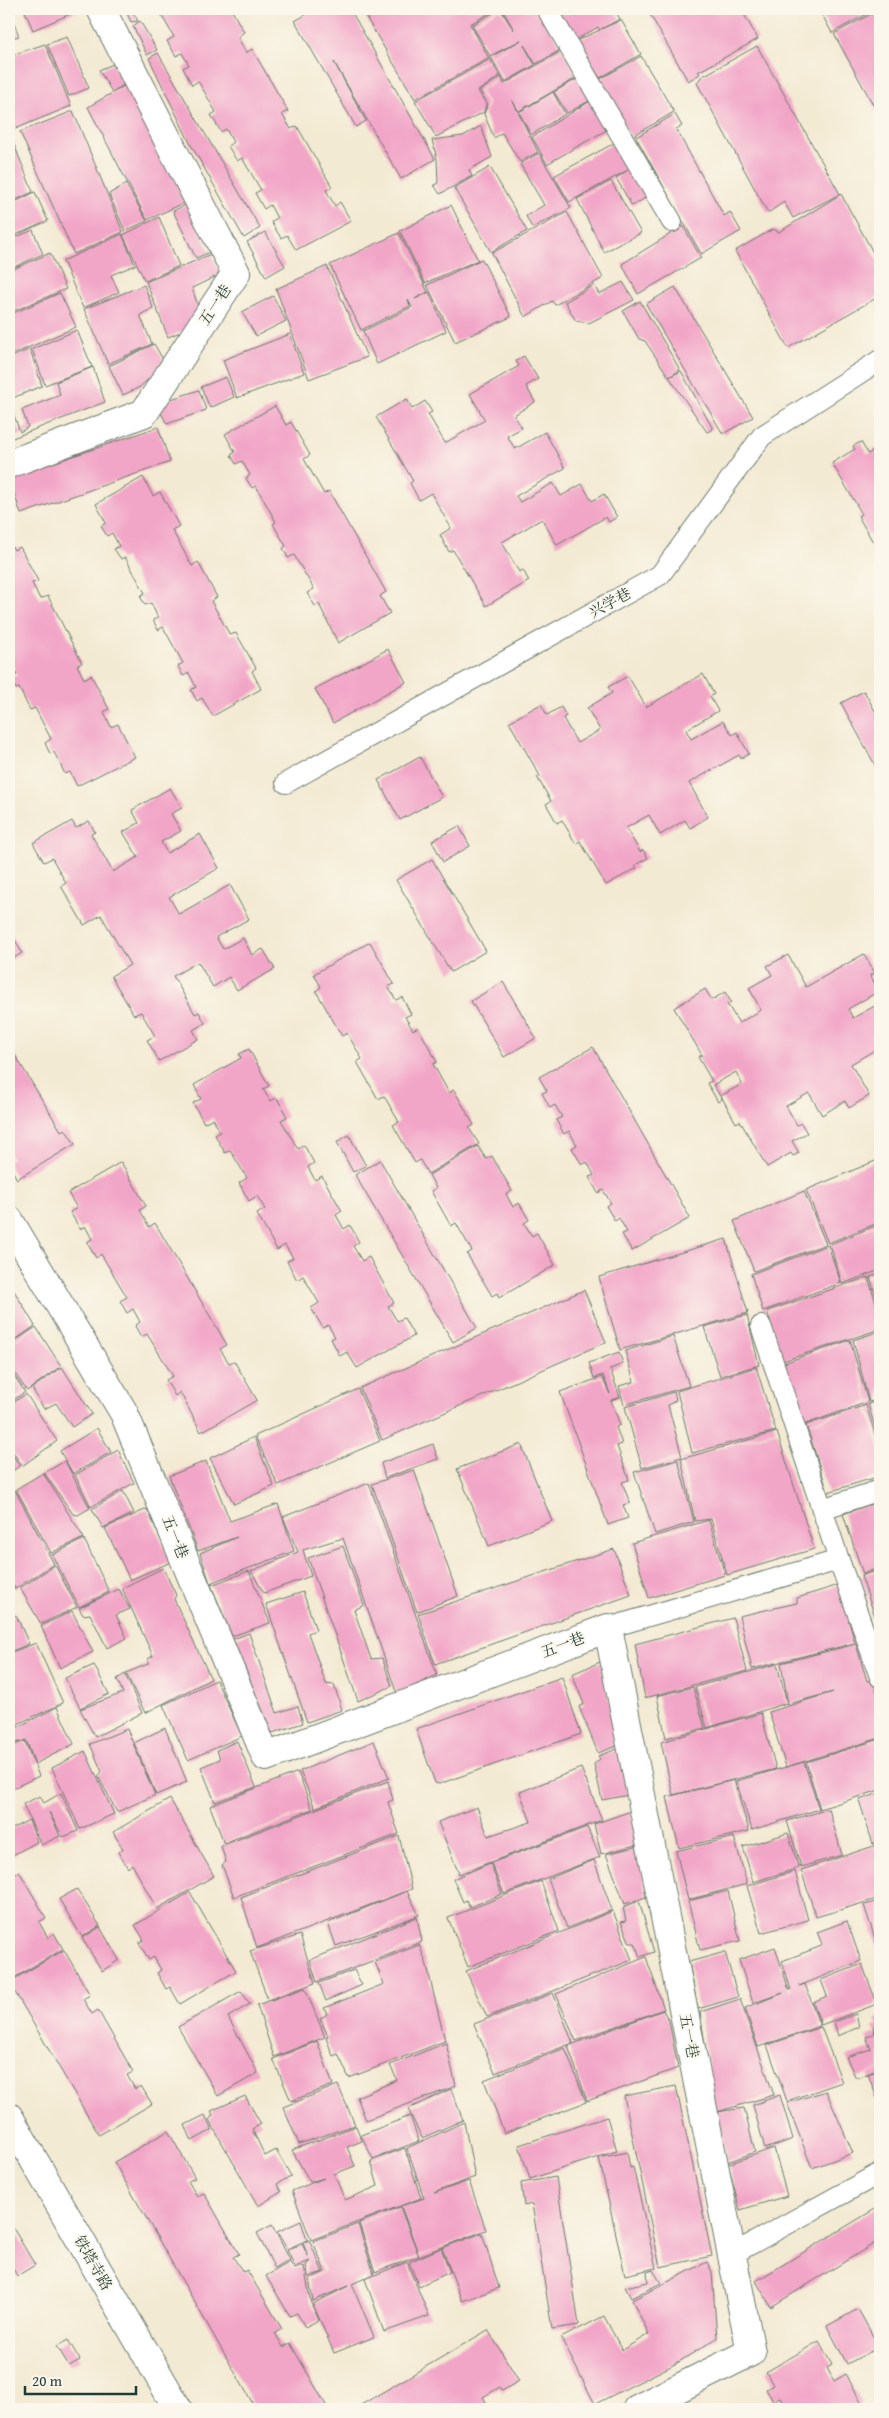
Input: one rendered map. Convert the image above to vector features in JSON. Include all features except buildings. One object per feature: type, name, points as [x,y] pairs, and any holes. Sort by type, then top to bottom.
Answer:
[{"type":"street","name":"五一巷","points":[[9,464],[144,413],[236,273],[100,9]]},
{"type":"street","name":"五一巷","points":[[9,1220],[124,1413],[266,1757],[608,1628],[750,2352],[637,2409]]},
{"type":"street","name":"铁塔寺路","points":[[9,2118],[178,2409]]},
{"type":"lane","points":[[547,9],[672,222]]},
{"type":"lane","name":"兴学巷","points":[[286,783],[660,575],[762,436],[880,360]]},
{"type":"lane","points":[[761,1326],[880,1678]]},
{"type":"lane","points":[[822,1509],[880,1490]]},
{"type":"lane","points":[[608,1628],[839,1560]]},
{"type":"lane","points":[[731,2255],[880,2173]]}]
